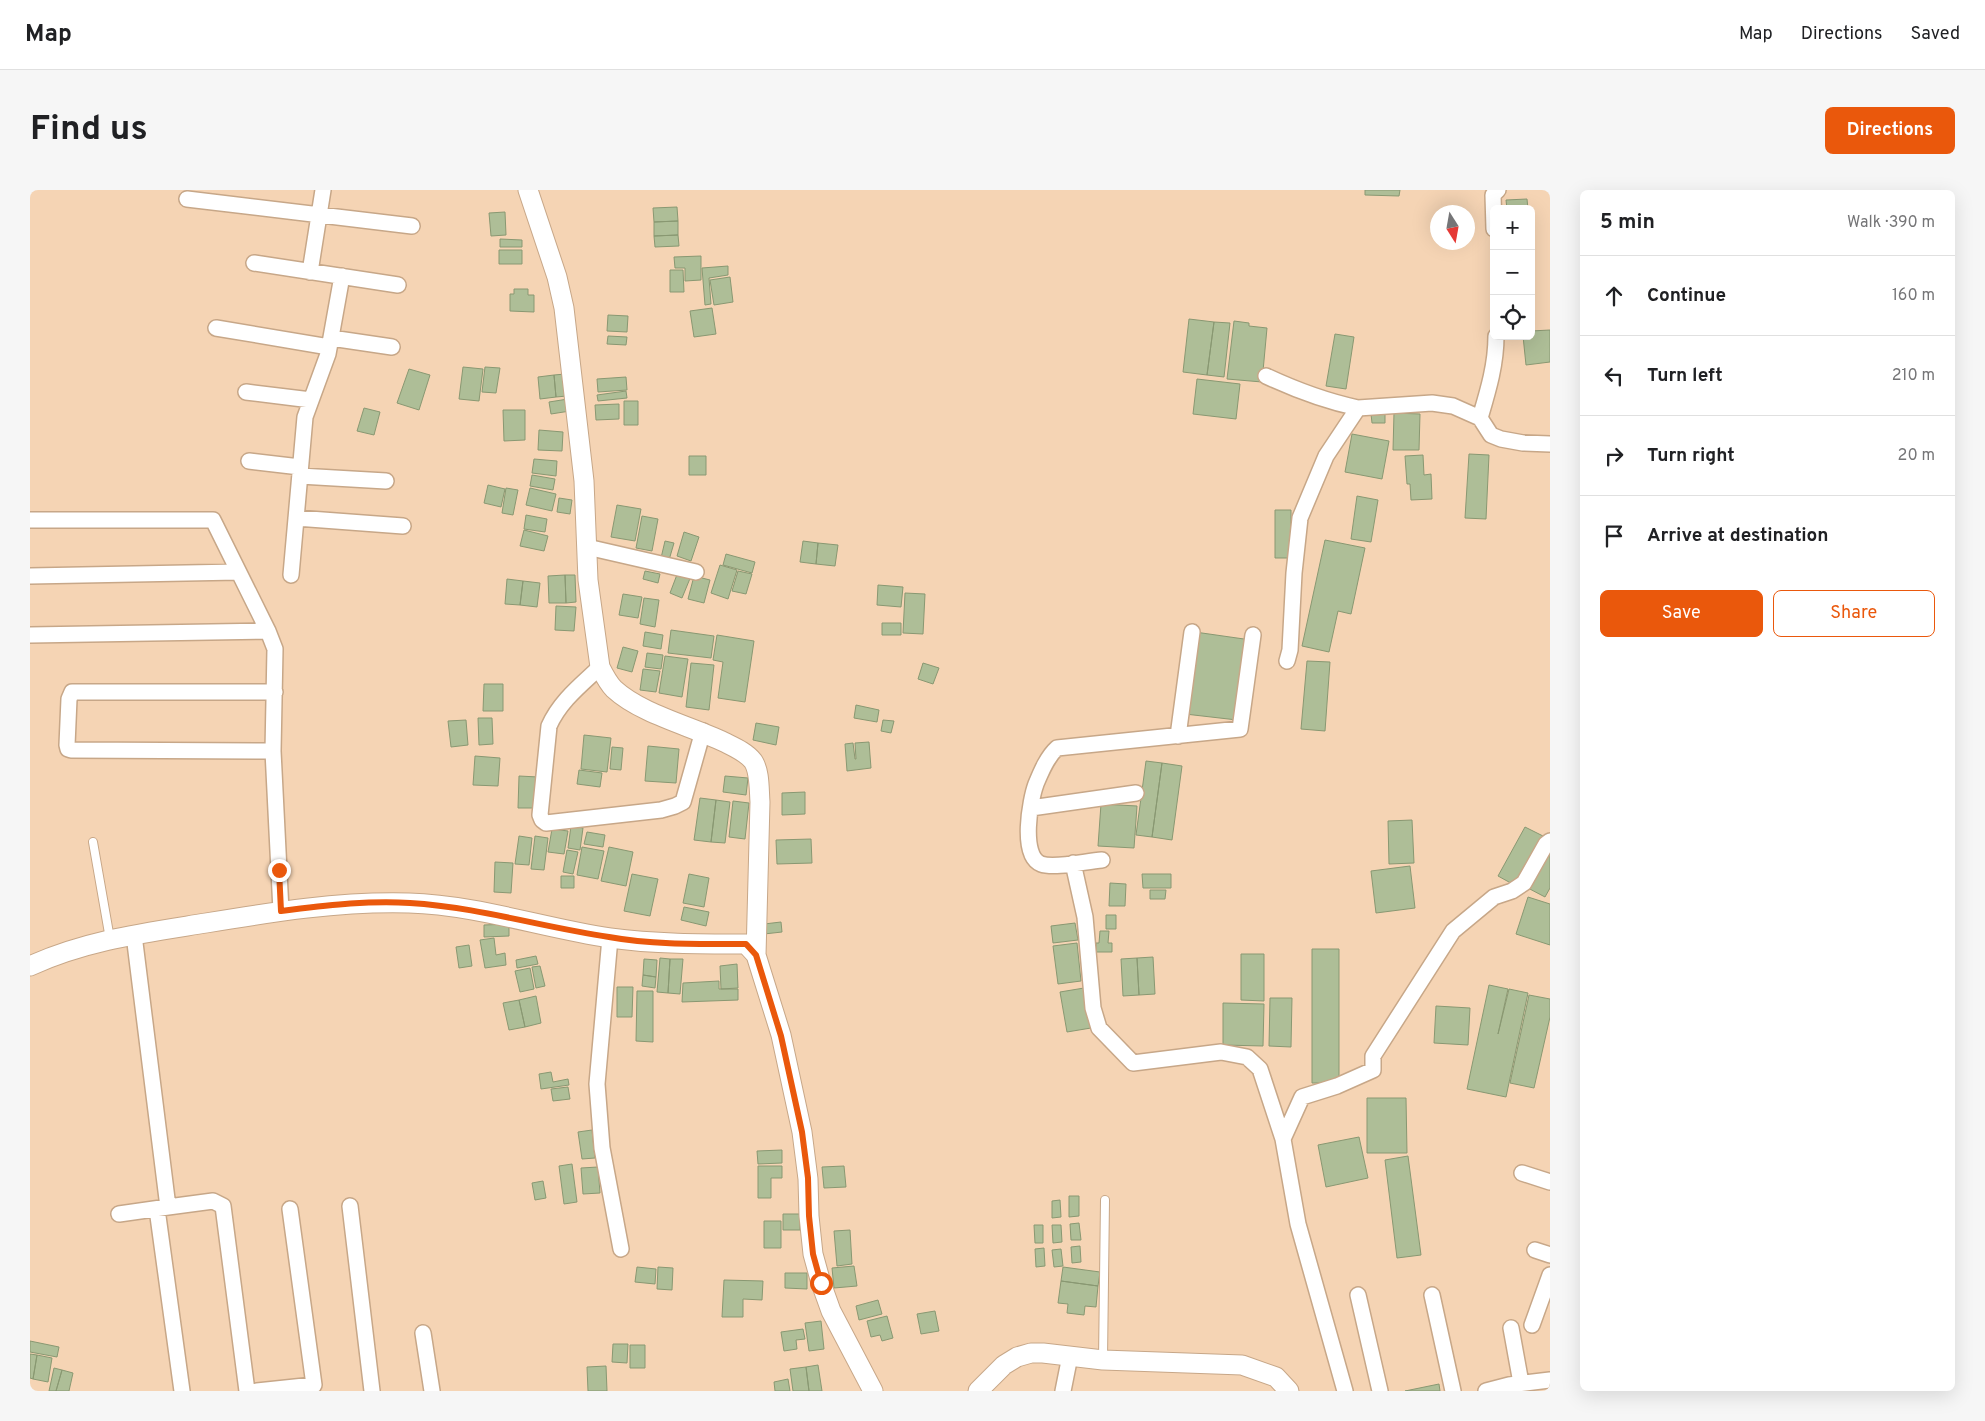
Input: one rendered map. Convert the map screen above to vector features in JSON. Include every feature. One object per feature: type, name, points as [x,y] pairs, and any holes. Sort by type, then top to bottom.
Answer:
[{"type":"street","points":[[310,272],[323,190]]},
{"type":"street","points":[[528,190],[557,277],[564,308],[584,482],[588,580],[600,667],[614,689],[625,698],[644,709],[703,732],[746,753],[754,762],[759,780],[760,818],[756,955],[781,1036],[802,1132],[808,1178],[813,1254],[831,1311],[873,1391]]},
{"type":"street","points":[[1493,205],[1492,196],[1498,190]]},
{"type":"street","points":[[187,199],[412,226]]},
{"type":"street","points":[[254,263],[398,285]]},
{"type":"street","points":[[291,575],[305,417],[330,343],[342,276]]},
{"type":"street","points":[[216,328],[330,343],[392,346]]},
{"type":"street","points":[[1480,418],[1490,386],[1496,354],[1496,340]]},
{"type":"street","points":[[1266,376],[1300,392],[1330,402],[1358,408],[1432,403],[1453,406],[1480,418],[1491,435],[1501,439],[1524,443],[1550,444]]},
{"type":"street","points":[[246,392],[311,400]]},
{"type":"street","points":[[1287,661],[1290,650],[1294,573],[1300,518],[1326,456],[1358,408]]},
{"type":"street","points":[[249,461],[300,472],[386,481]]},
{"type":"street","points":[[296,518],[403,526]]},
{"type":"street","points":[[30,520],[213,520],[276,649],[273,751],[281,911]]},
{"type":"street","points":[[587,546],[696,572]]},
{"type":"street","points":[[30,576],[238,572]]},
{"type":"street","points":[[30,635],[268,631]]},
{"type":"street","points":[[1178,736],[1192,632]]},
{"type":"street","points":[[1102,860],[1050,865],[1039,863],[1030,853],[1027,837],[1035,786],[1050,754],[1057,748],[1240,729],[1253,635]]},
{"type":"street","points":[[600,667],[564,701],[555,713],[550,726],[540,815],[546,823],[617,816],[676,806],[683,802],[703,732]]},
{"type":"street","points":[[273,751],[71,750],[68,749],[67,745],[69,699],[72,692],[275,692]]},
{"type":"street","points":[[1032,808],[1136,793]]},
{"type":"street","points":[[1283,1139],[1302,1097],[1338,1086],[1373,1070],[1373,1056],[1453,930],[1494,897],[1512,891],[1524,884],[1546,844],[1550,841]]},
{"type":"street","points":[[1073,863],[1085,917],[1093,1008],[1099,1028],[1133,1063],[1221,1052],[1247,1057],[1260,1069],[1283,1139],[1298,1224],[1344,1391]]},
{"type":"street","points":[[30,966],[56,954],[110,939],[134,935],[281,911],[335,905],[409,903],[469,910],[610,938],[680,943],[746,944],[756,955]]},
{"type":"street","points":[[134,935],[182,1391]]},
{"type":"street","points":[[610,938],[597,1084],[602,1148],[621,1249]]},
{"type":"street","points":[[1522,1173],[1550,1182]]},
{"type":"street","points":[[119,1214],[214,1201],[223,1206],[247,1391]]},
{"type":"street","points":[[350,1206],[367,1390]]},
{"type":"street","points":[[257,1391],[315,1388],[290,1209]]},
{"type":"street","points":[[1535,1250],[1550,1255]]},
{"type":"street","points":[[1532,1325],[1550,1275]]},
{"type":"street","points":[[1358,1295],[1380,1391]]},
{"type":"street","points":[[1432,1295],[1452,1391]]},
{"type":"street","points":[[1511,1328],[1521,1383]]},
{"type":"street","points":[[423,1333],[432,1391]]},
{"type":"street","points":[[978,1391],[1004,1365],[1017,1357],[1031,1353],[1043,1353],[1103,1360],[1242,1366],[1276,1377],[1289,1391]]},
{"type":"street","points":[[1063,1391],[1070,1356]]},
{"type":"street","points":[[1486,1391],[1521,1383],[1550,1380]]},
{"type":"lane","points":[[93,842],[110,939]]},
{"type":"lane","points":[[1103,1360],[1106,1200]]},
{"type":"building","points":[[1365,190],[1400,190],[1399,196],[1365,195]]},
{"type":"building","points":[[1527,199],[1528,205],[1507,205],[1506,200]]},
{"type":"building","points":[[677,207],[678,221],[654,222],[653,208]]},
{"type":"building","points":[[505,212],[506,235],[491,236],[489,213]]},
{"type":"building","points":[[678,221],[678,235],[654,236],[654,222]]},
{"type":"building","points":[[678,235],[679,246],[655,247],[654,236]]},
{"type":"building","points":[[500,239],[522,240],[522,247],[500,247]]},
{"type":"building","points":[[499,250],[522,250],[522,264],[499,264]]},
{"type":"building","points":[[701,256],[701,280],[685,281],[685,268],[675,268],[674,257]]},
{"type":"building","points":[[728,266],[728,275],[709,278],[711,304],[705,305],[702,268]]},
{"type":"building","points":[[670,270],[683,270],[684,292],[670,292]]},
{"type":"building","points":[[730,277],[733,302],[714,305],[710,280]]},
{"type":"building","points":[[514,289],[528,289],[528,295],[534,295],[534,312],[510,311],[510,294],[514,294]]},
{"type":"building","points":[[712,308],[716,334],[694,337],[690,311]]},
{"type":"building","points":[[608,315],[628,316],[627,332],[607,331]]},
{"type":"building","points":[[1189,319],[1214,322],[1207,375],[1183,372]]},
{"type":"building","points":[[1234,321],[1249,323],[1249,326],[1267,328],[1262,382],[1227,379]]},
{"type":"building","points":[[1214,322],[1230,323],[1224,377],[1207,375]]},
{"type":"building","points":[[1550,330],[1550,362],[1526,365],[1523,340],[1535,340],[1535,331]]},
{"type":"building","points":[[1335,334],[1354,337],[1346,389],[1326,386]]},
{"type":"building","points":[[608,336],[627,337],[626,345],[607,344]]},
{"type":"building","points":[[463,367],[483,369],[479,401],[459,399]]},
{"type":"building","points":[[485,367],[500,368],[496,393],[482,392]]},
{"type":"building","points":[[409,369],[430,375],[419,410],[397,403]]},
{"type":"building","points":[[565,374],[567,396],[556,397],[554,375]]},
{"type":"building","points":[[554,375],[556,397],[540,399],[538,377]]},
{"type":"building","points":[[626,377],[627,390],[598,392],[597,379]]},
{"type":"building","points":[[1197,379],[1240,384],[1236,419],[1193,414]]},
{"type":"building","points":[[626,391],[627,398],[598,401],[597,395]]},
{"type":"building","points":[[568,399],[570,411],[551,414],[549,402]]},
{"type":"building","points":[[624,401],[638,401],[638,425],[624,425]]},
{"type":"building","points":[[619,404],[619,419],[596,420],[595,405]]},
{"type":"building","points":[[364,408],[380,412],[374,435],[357,431]]},
{"type":"building","points":[[503,410],[525,410],[525,440],[504,441]]},
{"type":"building","points":[[1385,413],[1385,423],[1372,423],[1371,414]]},
{"type":"building","points":[[1394,413],[1420,414],[1419,450],[1393,450]]},
{"type":"building","points":[[539,430],[563,432],[562,451],[538,450]]},
{"type":"building","points":[[1352,434],[1389,441],[1382,479],[1345,472]]},
{"type":"building","points":[[1469,454],[1489,455],[1486,519],[1465,518]]},
{"type":"building","points":[[1423,455],[1424,475],[1431,474],[1432,499],[1411,500],[1410,484],[1407,484],[1405,456]]},
{"type":"building","points":[[689,456],[706,456],[706,475],[689,475]]},
{"type":"building","points":[[534,459],[557,461],[556,476],[532,473]]},
{"type":"building","points":[[532,475],[555,479],[553,490],[530,486]]},
{"type":"building","points":[[488,485],[505,489],[501,507],[484,503]]},
{"type":"building","points":[[506,488],[518,490],[513,515],[502,513]]},
{"type":"building","points":[[530,488],[556,494],[552,511],[526,505]]},
{"type":"building","points":[[1357,496],[1378,500],[1371,542],[1351,539]]},
{"type":"building","points":[[559,498],[572,500],[570,514],[557,512]]},
{"type":"building","points":[[617,505],[641,509],[635,541],[611,537]]},
{"type":"building","points":[[1275,510],[1291,510],[1291,558],[1275,558]]},
{"type":"building","points":[[526,515],[547,519],[545,532],[524,529]]},
{"type":"building","points":[[642,516],[658,519],[652,551],[636,548]]},
{"type":"building","points":[[524,530],[548,536],[544,551],[520,546]]},
{"type":"building","points":[[684,532],[699,537],[691,561],[677,556]]},
{"type":"building","points":[[1325,540],[1365,548],[1351,614],[1338,611],[1329,652],[1302,646]]},
{"type":"building","points":[[665,541],[674,543],[669,560],[661,558]]},
{"type":"building","points":[[803,541],[818,543],[816,564],[800,562]]},
{"type":"building","points":[[818,543],[838,545],[835,566],[816,564]]},
{"type":"building","points":[[726,554],[755,562],[752,573],[723,565]]},
{"type":"building","points":[[720,565],[737,570],[728,599],[711,593]]},
{"type":"building","points":[[645,571],[660,574],[658,583],[643,579]]},
{"type":"building","points":[[738,571],[752,574],[746,594],[732,591]]},
{"type":"building","points":[[678,572],[691,576],[682,598],[670,593]]},
{"type":"building","points":[[565,575],[575,575],[576,602],[566,603]]},
{"type":"building","points":[[565,575],[566,603],[549,603],[548,576]]},
{"type":"building","points":[[694,576],[710,580],[704,603],[688,599]]},
{"type":"building","points":[[507,579],[523,581],[520,605],[505,604]]},
{"type":"building","points":[[523,581],[540,583],[537,607],[520,605]]},
{"type":"building","points":[[878,585],[903,587],[901,607],[877,605]]},
{"type":"building","points":[[905,593],[925,594],[923,634],[903,633]]},
{"type":"building","points":[[623,594],[642,597],[638,618],[619,615]]},
{"type":"building","points":[[644,598],[659,600],[655,627],[640,624]]},
{"type":"building","points":[[556,606],[576,607],[574,631],[555,630]]},
{"type":"building","points":[[882,623],[901,623],[901,635],[882,635]]},
{"type":"building","points":[[671,630],[714,636],[711,658],[668,653]]},
{"type":"building","points":[[645,632],[663,635],[661,649],[643,646]]},
{"type":"building","points":[[1195,632],[1244,639],[1249,645],[1237,720],[1185,714]]},
{"type":"building","points":[[717,635],[754,641],[745,702],[718,698],[723,662],[713,660]]},
{"type":"building","points":[[623,647],[638,651],[632,672],[617,668]]},
{"type":"building","points":[[647,653],[663,655],[661,669],[645,667]]},
{"type":"building","points":[[665,656],[688,659],[682,697],[659,693]]},
{"type":"building","points":[[1307,661],[1330,662],[1325,731],[1301,729]]},
{"type":"building","points":[[691,663],[714,665],[709,710],[686,707]]},
{"type":"building","points":[[923,663],[939,668],[933,684],[918,679]]},
{"type":"building","points":[[643,669],[660,671],[656,692],[640,690]]},
{"type":"building","points":[[484,684],[503,684],[503,711],[483,711]]},
{"type":"building","points":[[856,705],[879,710],[877,722],[854,718]]},
{"type":"building","points":[[478,718],[492,718],[493,744],[479,745]]},
{"type":"building","points":[[466,720],[468,745],[451,747],[448,721]]},
{"type":"building","points":[[883,720],[894,721],[891,733],[881,731]]},
{"type":"building","points":[[756,723],[779,727],[776,745],[753,740]]},
{"type":"building","points":[[584,735],[611,738],[607,772],[581,769]]},
{"type":"building","points":[[869,742],[871,768],[847,771],[845,744],[853,743],[856,759],[855,743]]},
{"type":"building","points":[[648,746],[679,749],[676,783],[645,781]]},
{"type":"building","points":[[612,747],[623,748],[621,770],[610,769]]},
{"type":"building","points":[[475,756],[500,758],[498,786],[473,785]]},
{"type":"building","points":[[1146,761],[1162,763],[1152,837],[1136,835]]},
{"type":"building","points":[[1162,763],[1182,766],[1172,840],[1152,837]]},
{"type":"building","points":[[579,770],[602,773],[600,787],[577,784]]},
{"type":"building","points":[[519,776],[538,777],[537,808],[518,808]]},
{"type":"building","points":[[725,776],[748,778],[746,795],[723,792]]},
{"type":"building","points":[[805,792],[805,814],[782,815],[782,793]]},
{"type":"building","points":[[700,798],[716,800],[711,842],[694,840]]},
{"type":"building","points":[[716,800],[730,802],[725,843],[711,842]]},
{"type":"building","points":[[733,801],[749,803],[745,839],[729,837]]},
{"type":"building","points":[[1101,804],[1137,806],[1134,848],[1098,846]]},
{"type":"building","points":[[1412,820],[1414,863],[1389,864],[1388,821]]},
{"type":"building","points":[[571,826],[583,828],[580,850],[568,848]]},
{"type":"building","points":[[1525,827],[1545,837],[1518,887],[1498,876]]},
{"type":"building","points":[[552,829],[568,831],[564,854],[548,852]]},
{"type":"building","points":[[587,832],[605,835],[603,847],[584,844]]},
{"type":"building","points":[[519,836],[532,838],[529,865],[515,864]]},
{"type":"building","points":[[535,836],[548,838],[544,870],[531,869]]},
{"type":"building","points":[[811,839],[812,863],[777,864],[776,840]]},
{"type":"building","points":[[1550,846],[1550,888],[1545,897],[1526,887]]},
{"type":"building","points":[[582,847],[604,851],[598,879],[577,875]]},
{"type":"building","points":[[609,847],[633,852],[626,886],[601,881]]},
{"type":"building","points":[[567,850],[578,852],[573,874],[563,872]]},
{"type":"building","points":[[495,862],[513,863],[511,893],[494,892]]},
{"type":"building","points":[[1410,866],[1415,908],[1376,913],[1371,871]]},
{"type":"building","points":[[632,874],[658,879],[650,916],[624,911]]},
{"type":"building","points":[[689,874],[709,878],[704,907],[683,903]]},
{"type":"building","points":[[1142,874],[1171,874],[1171,888],[1143,888]]},
{"type":"building","points":[[561,876],[574,876],[574,888],[561,888]]},
{"type":"building","points":[[1110,883],[1126,884],[1125,906],[1109,906]]},
{"type":"building","points":[[1150,890],[1166,890],[1165,899],[1150,899]]},
{"type":"building","points":[[1528,897],[1550,904],[1550,945],[1516,934]]},
{"type":"building","points":[[684,907],[709,912],[706,926],[681,920]]},
{"type":"building","points":[[1106,915],[1116,915],[1116,929],[1106,929]]},
{"type":"building","points":[[781,922],[782,932],[764,934],[764,924]]},
{"type":"building","points":[[1075,923],[1078,940],[1053,943],[1051,926]]},
{"type":"building","points":[[509,924],[509,936],[484,937],[484,925]]},
{"type":"building","points":[[1100,931],[1109,931],[1108,943],[1112,943],[1112,952],[1096,952],[1096,943],[1099,943]]},
{"type":"building","points":[[494,938],[496,955],[505,953],[506,965],[485,968],[480,940]]},
{"type":"building","points":[[1077,943],[1081,981],[1058,984],[1053,946]]},
{"type":"building","points":[[469,945],[472,966],[459,968],[456,947]]},
{"type":"building","points":[[1312,949],[1339,949],[1339,1083],[1312,1083]]},
{"type":"building","points":[[1241,954],[1264,954],[1264,1001],[1241,1000]]},
{"type":"building","points":[[536,956],[538,964],[517,968],[516,960]]},
{"type":"building","points":[[1153,957],[1155,994],[1139,995],[1137,958]]},
{"type":"building","points":[[660,958],[670,959],[668,993],[657,992]]},
{"type":"building","points":[[1137,958],[1139,995],[1123,996],[1121,959]]},
{"type":"building","points":[[644,959],[657,960],[656,977],[643,975]]},
{"type":"building","points":[[670,959],[683,959],[680,994],[668,993]]},
{"type":"building","points":[[737,964],[738,988],[721,989],[720,966]]},
{"type":"building","points":[[540,966],[545,986],[536,988],[532,967]]},
{"type":"building","points":[[530,968],[534,989],[520,992],[515,971]]},
{"type":"building","points":[[643,975],[656,977],[655,988],[642,986]]},
{"type":"building","points":[[719,981],[719,989],[738,989],[738,1000],[682,1002],[683,983]]},
{"type":"building","points":[[1489,985],[1508,989],[1498,1034],[1509,989],[1528,993],[1506,1097],[1467,1089]]},
{"type":"building","points":[[617,987],[633,987],[632,1017],[617,1017]]},
{"type":"building","points":[[1084,988],[1091,1028],[1067,1032],[1060,992]]},
{"type":"building","points":[[637,991],[653,991],[653,1042],[636,1041]]},
{"type":"building","points":[[1529,995],[1550,999],[1550,1017],[1534,1088],[1510,1083]]},
{"type":"building","points":[[536,996],[541,1023],[525,1027],[519,1000]]},
{"type":"building","points":[[1270,998],[1292,998],[1291,1047],[1269,1046]]},
{"type":"building","points":[[519,1000],[525,1027],[509,1030],[503,1003]]},
{"type":"building","points":[[1223,1003],[1264,1004],[1263,1046],[1223,1045]]},
{"type":"building","points":[[1436,1006],[1470,1008],[1468,1045],[1434,1043]]},
{"type":"building","points":[[551,1072],[553,1082],[568,1079],[569,1085],[541,1089],[539,1074]]},
{"type":"building","points":[[568,1087],[570,1099],[553,1101],[551,1089]]},
{"type":"building","points":[[1367,1098],[1406,1098],[1407,1153],[1367,1153]]},
{"type":"building","points":[[592,1130],[595,1158],[582,1159],[578,1132]]},
{"type":"building","points":[[1359,1137],[1368,1178],[1326,1187],[1318,1145]]},
{"type":"building","points":[[782,1150],[782,1163],[758,1164],[757,1151]]},
{"type":"building","points":[[1408,1156],[1421,1255],[1397,1258],[1385,1160]]},
{"type":"building","points":[[572,1164],[577,1202],[564,1204],[559,1166]]},
{"type":"building","points":[[758,1166],[782,1166],[782,1178],[771,1178],[771,1198],[758,1198]]},
{"type":"building","points":[[844,1166],[846,1187],[824,1188],[822,1167]]},
{"type":"building","points":[[598,1167],[600,1193],[583,1194],[581,1168]]},
{"type":"building","points":[[543,1181],[546,1198],[535,1200],[532,1183]]},
{"type":"building","points":[[1069,1196],[1079,1196],[1079,1216],[1069,1217]]},
{"type":"building","points":[[1060,1200],[1061,1217],[1052,1218],[1052,1201]]},
{"type":"building","points":[[783,1214],[800,1214],[800,1230],[783,1230]]},
{"type":"building","points":[[764,1221],[781,1221],[781,1248],[764,1248]]},
{"type":"building","points":[[1079,1223],[1081,1240],[1071,1240],[1070,1224]]},
{"type":"building","points":[[1034,1225],[1043,1225],[1043,1243],[1035,1243]]},
{"type":"building","points":[[1052,1225],[1061,1225],[1062,1242],[1053,1243]]},
{"type":"building","points":[[850,1230],[852,1264],[837,1266],[834,1231]]},
{"type":"building","points":[[1080,1246],[1081,1262],[1072,1263],[1071,1247]]},
{"type":"building","points":[[1044,1248],[1045,1266],[1036,1267],[1035,1249]]},
{"type":"building","points":[[1061,1249],[1063,1266],[1054,1267],[1052,1250]]},
{"type":"building","points":[[854,1266],[857,1286],[834,1288],[832,1268]]},
{"type":"building","points":[[637,1267],[656,1269],[655,1284],[635,1282]]},
{"type":"building","points":[[658,1267],[673,1268],[672,1290],[657,1289]]},
{"type":"building","points":[[1063,1267],[1100,1272],[1098,1286],[1061,1281]]},
{"type":"building","points":[[785,1273],[807,1273],[807,1289],[785,1288]]},
{"type":"building","points":[[724,1280],[763,1281],[762,1300],[743,1299],[743,1317],[722,1317]]},
{"type":"building","points":[[1061,1281],[1098,1286],[1096,1307],[1085,1306],[1084,1315],[1067,1313],[1068,1304],[1058,1303]]},
{"type":"building","points":[[878,1300],[882,1314],[859,1320],[856,1306]]},
{"type":"building","points":[[935,1311],[939,1331],[921,1334],[917,1314]]},
{"type":"building","points":[[887,1316],[893,1338],[882,1341],[880,1335],[871,1337],[867,1321]]},
{"type":"building","points":[[821,1321],[824,1349],[809,1351],[805,1323]]},
{"type":"building","points":[[803,1329],[805,1339],[796,1340],[797,1349],[784,1351],[781,1332]]},
{"type":"building","points":[[30,1341],[59,1347],[57,1357],[30,1352]]},
{"type":"building","points":[[613,1344],[628,1344],[627,1363],[612,1362]]},
{"type":"building","points":[[630,1345],[645,1345],[645,1368],[630,1368]]},
{"type":"building","points":[[30,1354],[37,1355],[33,1379],[30,1378]]},
{"type":"building","points":[[37,1355],[52,1358],[48,1382],[33,1379]]},
{"type":"building","points":[[818,1365],[822,1391],[809,1391],[806,1367]]},
{"type":"building","points":[[606,1366],[607,1391],[588,1391],[587,1367]]},
{"type":"building","points":[[806,1367],[809,1391],[793,1391],[790,1369]]},
{"type":"building","points":[[54,1368],[62,1370],[56,1391],[49,1391]]},
{"type":"building","points":[[62,1370],[73,1373],[69,1391],[56,1391]]},
{"type":"building","points":[[788,1379],[790,1391],[775,1391],[774,1382]]},
{"type":"building","points":[[1439,1384],[1440,1391],[1405,1391]]},
{"type":"route","points":[[279,870],[281,911],[335,905],[409,903],[469,910],[610,938],[680,943],[746,944],[756,955],[781,1036],[802,1132],[808,1178],[813,1254],[821,1283]]}]
